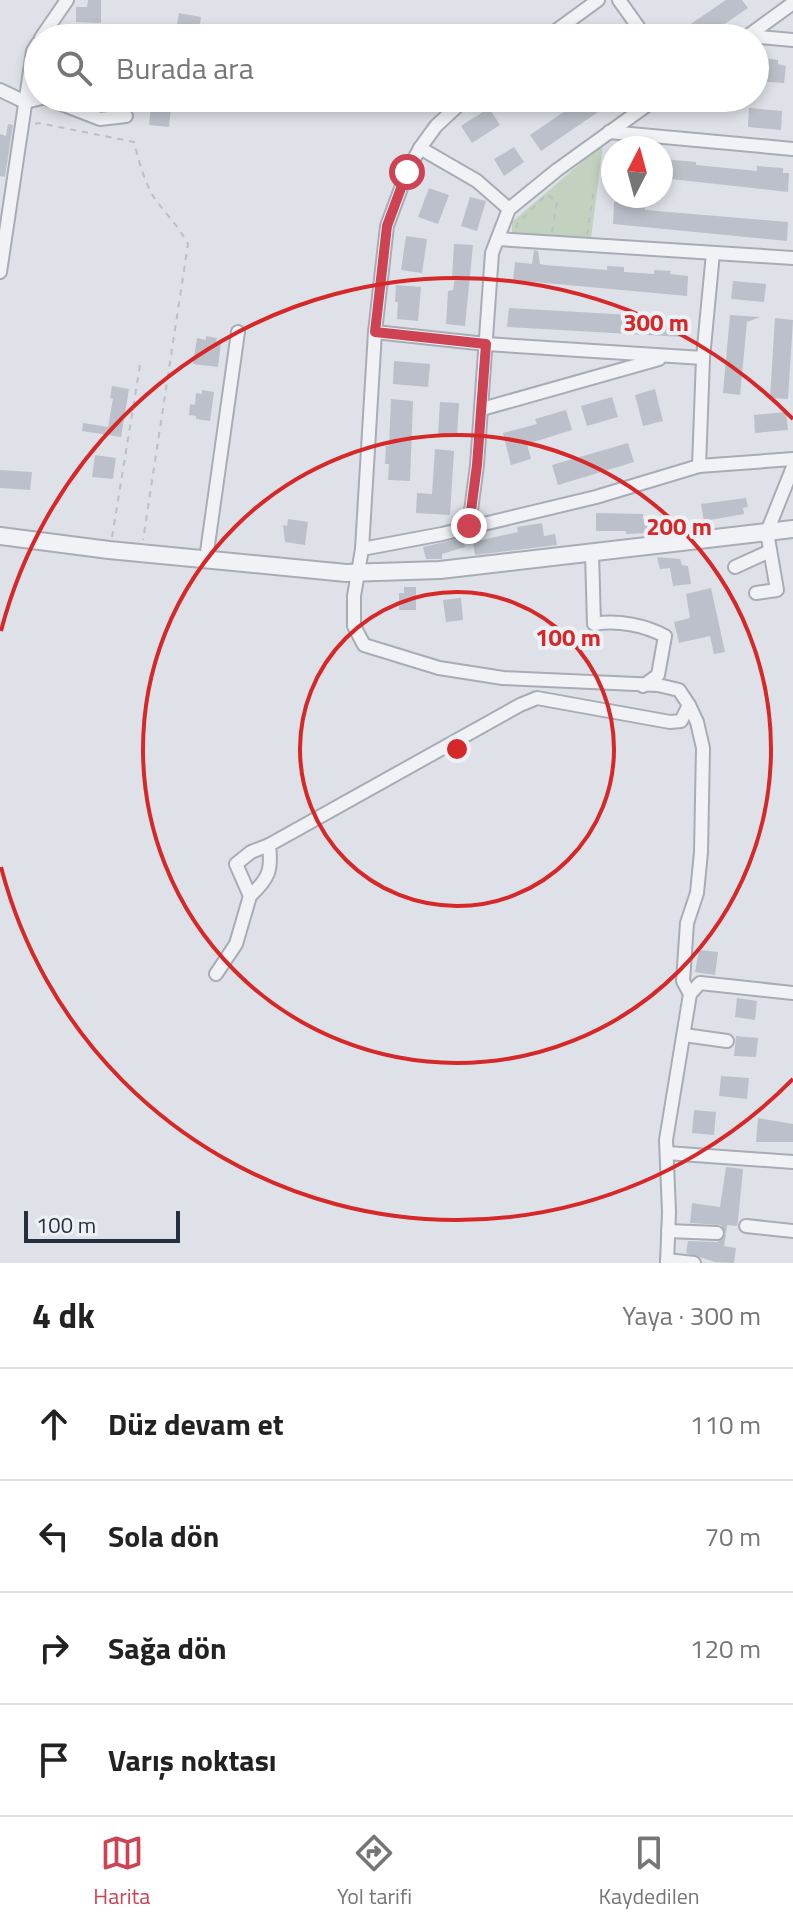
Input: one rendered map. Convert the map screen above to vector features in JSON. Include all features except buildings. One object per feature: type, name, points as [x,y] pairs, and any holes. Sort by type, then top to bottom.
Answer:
[{"type":"street","points":[[51,24],[67,0]]},
{"type":"street","points":[[565,24],[598,0]]},
{"type":"street","points":[[619,0],[636,24]]},
{"type":"street","points":[[764,24],[793,3]]},
{"type":"street","points":[[769,38],[793,40]]},
{"type":"street","points":[[0,90],[24,102]]},
{"type":"street","points":[[0,272],[24,109]]},
{"type":"street","points":[[81,112],[100,119],[126,116]]},
{"type":"street","points":[[451,112],[420,148],[407,172],[387,226],[375,332],[362,549],[357,573],[354,626],[364,645],[398,657],[465,672],[503,678],[658,685],[679,690],[697,722],[703,748],[701,852],[697,893],[687,923],[683,981],[690,994]]},
{"type":"street","points":[[469,526],[482,409],[492,253],[509,209],[637,112]]},
{"type":"street","points":[[609,132],[793,149]]},
{"type":"street","points":[[420,148],[477,181],[509,209]]},
{"type":"street","points":[[498,239],[793,258]]},
{"type":"street","points":[[699,466],[703,358],[713,253]]},
{"type":"street","points":[[206,559],[238,332]]},
{"type":"street","points":[[375,332],[486,344],[703,358]]},
{"type":"street","points":[[482,409],[670,356]]},
{"type":"street","points":[[362,549],[596,497],[699,466],[793,459]]},
{"type":"street","points":[[756,593],[777,590],[767,532],[793,467]]},
{"type":"street","points":[[0,536],[269,568],[357,573],[440,570],[793,529]]},
{"type":"street","points":[[735,567],[770,551]]},
{"type":"street","points":[[592,553],[594,624],[648,627],[665,636],[658,675],[643,686]]},
{"type":"street","points":[[250,896],[236,864],[251,852],[269,845],[489,721],[537,698],[670,722],[681,721],[689,705]]},
{"type":"street","points":[[216,974],[236,944],[250,896],[261,886],[272,868],[269,845]]},
{"type":"street","points":[[694,1263],[667,1262],[666,1140],[690,994],[700,983],[793,993]]},
{"type":"street","points":[[684,1035],[727,1041]]},
{"type":"street","points":[[667,1153],[793,1162]]},
{"type":"street","points":[[746,1226],[793,1231]]},
{"type":"street","points":[[668,1231],[717,1233]]},
{"type":"path","points":[[21,131],[39,123],[134,142],[140,167],[156,201],[177,223],[188,244],[141,553]]},
{"type":"path","points":[[587,235],[594,189]]},
{"type":"path","points":[[516,231],[517,224],[547,194],[557,202],[552,233]]},
{"type":"path","points":[[109,550],[140,365]]},
{"type":"green space","points":[[601,146],[591,239],[512,233],[512,222]]},
{"type":"route","points":[[407,172],[387,226],[375,332],[486,344],[469,526]]}]
